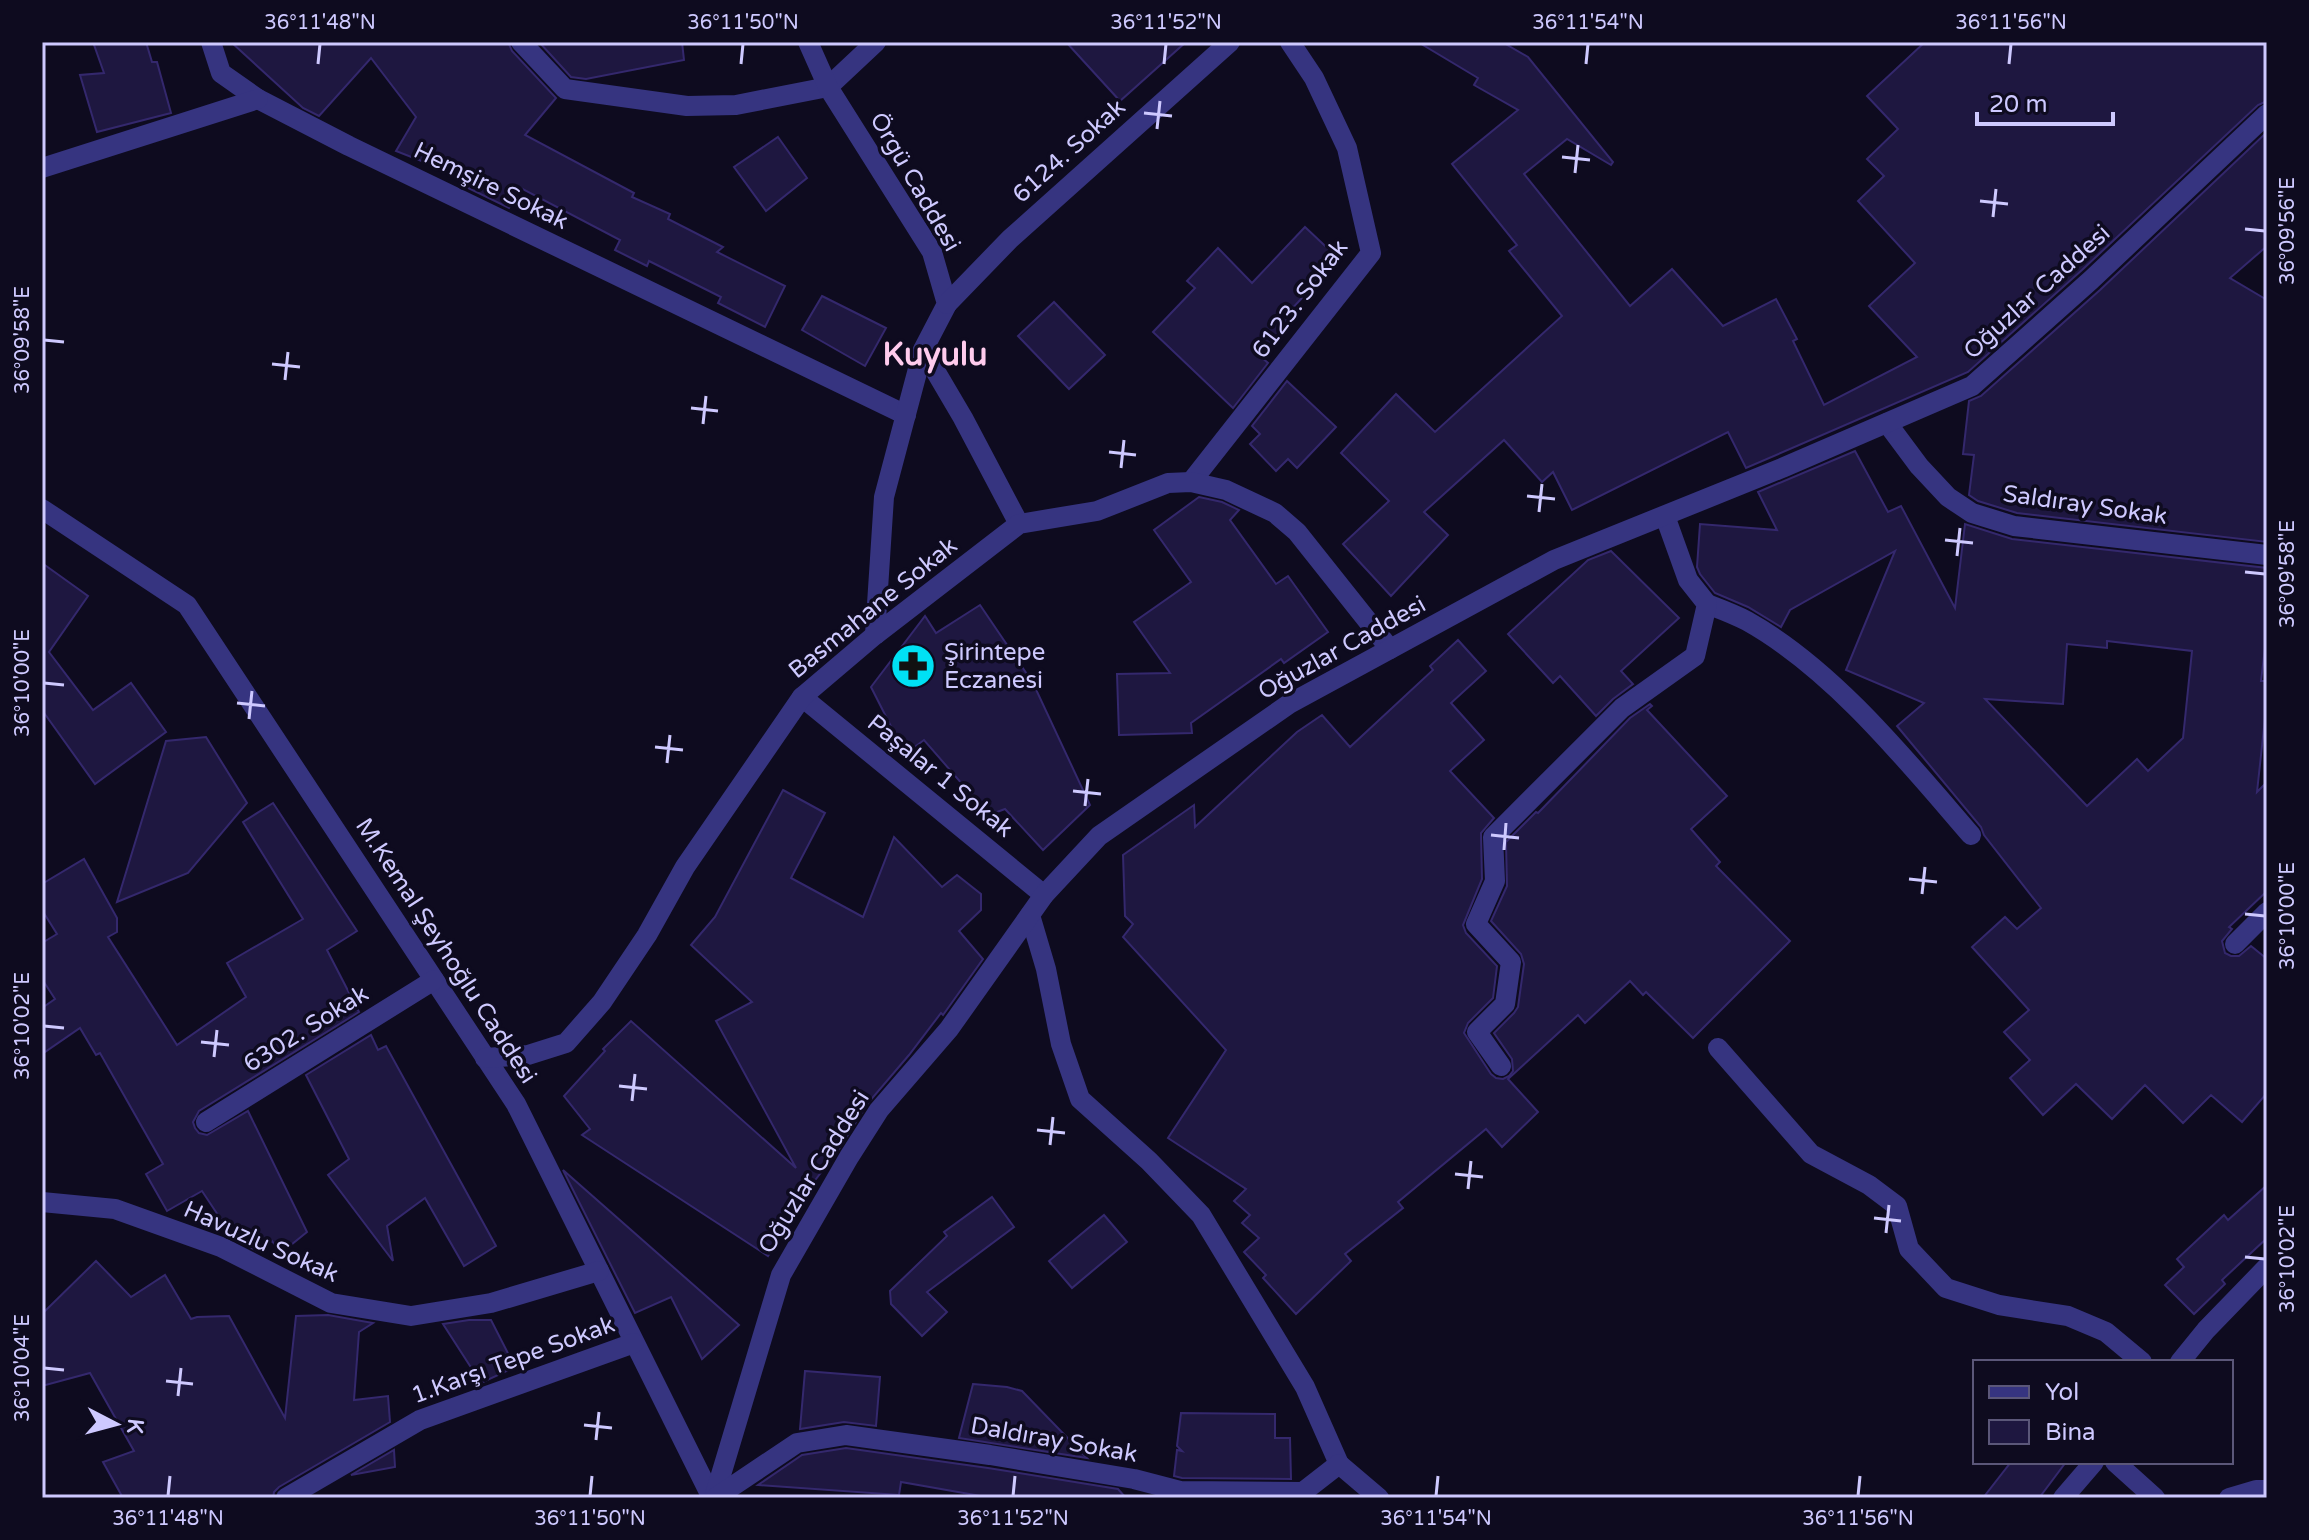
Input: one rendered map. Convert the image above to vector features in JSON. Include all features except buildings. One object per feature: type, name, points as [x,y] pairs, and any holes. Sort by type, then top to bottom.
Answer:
[{"type":"street","name":"Hemşire Sokak","points":[[211,42],[221,73],[258,99],[906,415]]},
{"type":"street","points":[[521,42],[565,89],[687,106],[736,105],[828,87],[876,42]]},
{"type":"street","name":"Örgü Caddesi","points":[[808,42],[828,87],[932,252],[947,304]]},
{"type":"street","name":"6124. Sokak","points":[[947,304],[1010,239],[1230,42]]},
{"type":"street","name":"6123. Sokak","points":[[1191,482],[1371,253],[1347,148],[1314,78],[1290,42]]},
{"type":"street","points":[[42,168],[258,99]]},
{"type":"street","name":"Oğuzlar Caddesi","points":[[714,1498],[781,1275],[849,1157],[879,1110],[949,1029],[1044,895],[1099,836],[1289,704],[1554,560],[1972,386],[2091,280],[2267,114]]},
{"type":"street","points":[[875,635],[884,497],[923,350],[947,304]]},
{"type":"street","points":[[923,350],[1019,524]]},
{"type":"street","name":"Saldıray Sokak","points":[[1887,423],[1919,466],[1948,497],[1972,513],[2014,526],[2267,555]]},
{"type":"street","name":"Basmahane Sokak","points":[[485,1058],[528,1055],[566,1043],[602,1002],[647,935],[685,867],[802,697],[875,635],[1019,524],[1097,511],[1168,483],[1191,482],[1226,490],[1275,513],[1297,532],[1390,649]]},
{"type":"street","points":[[1665,516],[1688,580],[1707,604],[1746,620],[1806,660],[1890,743],[1971,835]]},
{"type":"street","name":"M.Kemal Şeyhoğlu Caddesi","points":[[46,518],[187,605],[516,1104],[714,1498]]},
{"type":"street","points":[[1501,1066],[1477,1032],[1505,1004],[1511,962],[1476,924],[1495,881],[1493,837],[1622,708],[1695,656],[1707,604]]},
{"type":"street","name":"Paşalar 1 Sokak","points":[[802,697],[1044,895]]},
{"type":"street","points":[[2235,944],[2267,912]]},
{"type":"street","points":[[1030,915],[1046,969],[1061,1044],[1080,1099],[1149,1161],[1201,1215],[1305,1387],[1339,1464],[1379,1498]]},
{"type":"street","name":"6302. Sokak","points":[[206,1122],[434,980]]},
{"type":"street","points":[[1718,1048],[1811,1154],[1869,1185],[1897,1206],[1909,1249],[1946,1288],[1999,1305],[2068,1316],[2106,1332],[2140,1360]]},
{"type":"street","name":"Havuzlu Sokak","points":[[42,1202],[115,1209],[221,1247],[331,1303],[411,1316],[491,1303],[599,1271]]},
{"type":"street","points":[[2182,1360],[2267,1267]]},
{"type":"street","name":"1.Karşı Tepe Sokak","points":[[286,1498],[420,1420],[634,1343]]},
{"type":"street","name":"Daldıray Sokak","points":[[714,1498],[797,1443],[846,1435],[1134,1479],[1180,1491],[1303,1492],[1339,1464]]},
{"type":"street","points":[[2063,1498],[2092,1464]]},
{"type":"street","points":[[2117,1464],[2155,1498]]},
{"type":"street","points":[[2229,1498],[2267,1490]]},
{"type":"place","name":"Şirintepe Eczanesi","points":[[913,666]]},
{"type":"district","name":"Kuyulu","points":[[935,355]]}]
